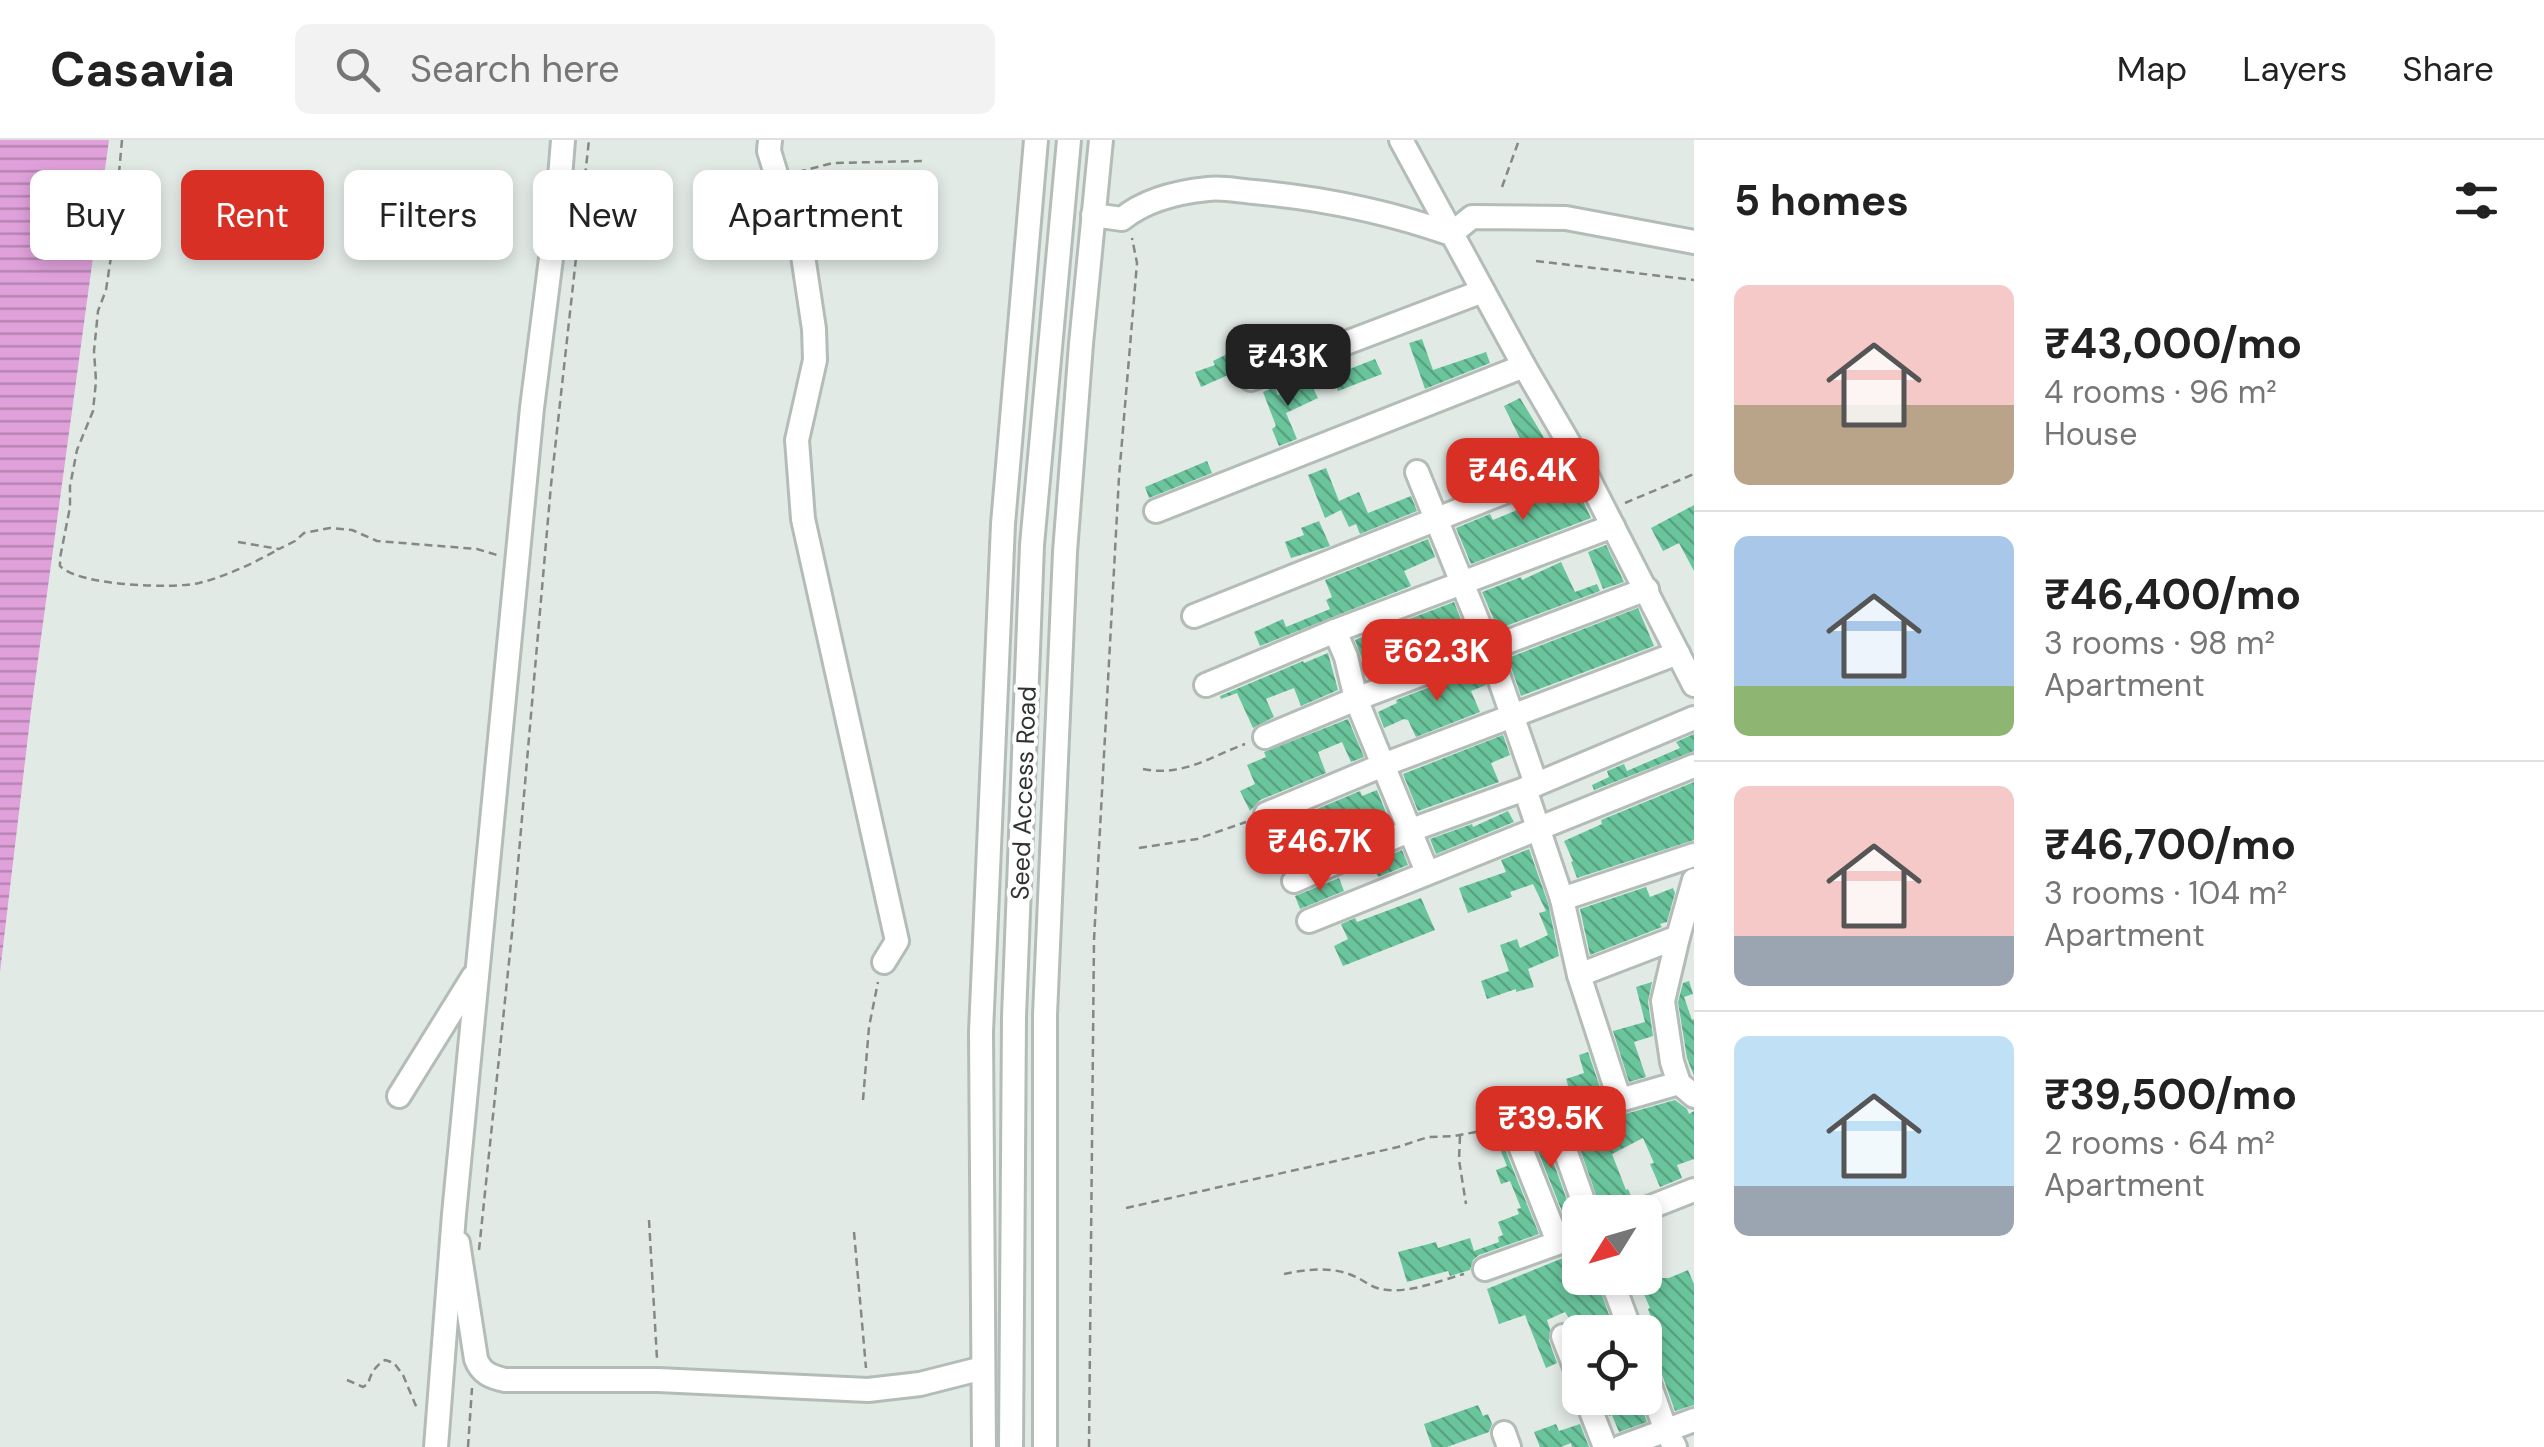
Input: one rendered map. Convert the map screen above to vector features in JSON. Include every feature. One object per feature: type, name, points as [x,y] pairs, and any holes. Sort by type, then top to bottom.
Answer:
[{"type":"street","points":[[437,1441],[454,1214],[517,561],[563,140]]},
{"type":"street","points":[[769,140],[775,170]]},
{"type":"street","points":[[984,1447],[982,1012],[1004,524],[1036,140]]},
{"type":"street","name":"Seed Access Road","points":[[1011,1447],[1014,1016],[1032,545],[1068,140]]},
{"type":"street","name":"Seed Access Road","points":[[1045,1447],[1045,1015],[1065,552],[1100,140]]},
{"type":"street","points":[[1400,140],[1580,462],[1694,685]]},
{"type":"street","points":[[1093,215],[1122,220],[1163,197],[1210,188],[1281,194],[1409,219],[1451,234]]},
{"type":"street","points":[[1451,234],[1472,217],[1566,218],[1694,242]]},
{"type":"street","points":[[804,260],[814,329],[814,360],[797,440],[803,519],[897,941],[884,962]]},
{"type":"street","points":[[1251,379],[1483,291]]},
{"type":"street","points":[[1156,511],[1524,366]]},
{"type":"street","points":[[1194,616],[1580,462]]},
{"type":"street","points":[[1416,472],[1514,716],[1579,975],[1619,1098]]},
{"type":"street","points":[[1206,685],[1334,631],[1463,584],[1609,518]]},
{"type":"street","points":[[1265,737],[1646,589]]},
{"type":"street","points":[[1334,631],[1346,657],[1356,699],[1427,872]]},
{"type":"street","points":[[1266,814],[1383,765],[1678,653]]},
{"type":"street","points":[[1294,882],[1411,830],[1694,718]]},
{"type":"street","points":[[1309,922],[1694,766]]},
{"type":"street","points":[[1562,899],[1694,856]]},
{"type":"street","points":[[1562,1224],[1512,1126],[1543,1117],[1554,1119],[1619,1098],[1686,1089],[1672,1062],[1663,1000],[1694,880]]},
{"type":"street","points":[[1579,975],[1678,937]]},
{"type":"street","points":[[1670,967],[1694,962]]},
{"type":"street","points":[[399,1096],[478,970]]},
{"type":"street","points":[[1670,1046],[1694,1038]]},
{"type":"street","points":[[1554,1119],[1581,1195]]},
{"type":"street","points":[[1662,1203],[1694,1190]]},
{"type":"street","points":[[454,1214],[476,1359],[479,1367],[494,1378],[658,1380],[868,1390],[920,1384],[984,1368]]},
{"type":"street","points":[[1485,1269],[1562,1241]]},
{"type":"street","points":[[1593,1415],[1605,1447]]},
{"type":"street","points":[[1662,1415],[1671,1439]]},
{"type":"street","points":[[1621,1447],[1671,1439],[1694,1420]]},
{"type":"path","points":[[122,140],[112,250],[106,290],[98,311],[93,411],[77,450],[60,566],[69,574],[116,583],[198,583],[228,574],[294,542],[304,533],[330,528],[352,530],[378,541],[477,549],[517,561]]},
{"type":"path","points":[[478,1256],[512,933],[551,485],[589,140]]},
{"type":"path","points":[[1502,186],[1520,140]]},
{"type":"path","points":[[804,170],[832,163],[924,160]]},
{"type":"path","points":[[1089,1447],[1094,940],[1118,477],[1138,263],[1132,237],[1122,220]]},
{"type":"path","points":[[1536,262],[1694,280]]},
{"type":"path","points":[[1609,518],[1694,474]]},
{"type":"path","points":[[238,542],[279,549]]},
{"type":"path","points":[[1144,769],[1163,773],[1179,770],[1265,737]]},
{"type":"path","points":[[1138,848],[1197,839],[1266,814]]},
{"type":"path","points":[[863,1100],[869,1026],[884,962]]},
{"type":"path","points":[[1126,1208],[1398,1148],[1428,1137],[1488,1130],[1508,1123],[1512,1126]]},
{"type":"path","points":[[1460,1134],[1458,1160],[1466,1204]]},
{"type":"path","points":[[649,1220],[658,1380]]},
{"type":"path","points":[[854,1232],[868,1390]]},
{"type":"path","points":[[1284,1274],[1336,1271],[1376,1288],[1402,1290],[1485,1269]]},
{"type":"path","points":[[347,1380],[363,1387],[378,1365],[385,1360],[394,1363],[437,1441]]},
{"type":"path","points":[[468,1447],[472,1384],[479,1367]]},
{"type":"shaded area","points":[[0,140],[109,140],[105,170],[30,170],[30,260],[93,260],[0,972]]},
{"type":"building","points":[[1422,339],[1433,370],[1486,352],[1490,363],[1425,389],[1409,343]]},
{"type":"building","points":[[1227,354],[1235,372],[1201,387],[1195,372],[1215,365],[1213,361]]},
{"type":"building","points":[[1375,359],[1382,374],[1338,391],[1332,376]]},
{"type":"building","points":[[1309,380],[1318,398],[1286,413],[1297,439],[1279,446],[1263,392],[1275,387],[1278,395]]},
{"type":"building","points":[[1520,398],[1551,457],[1488,483],[1483,470],[1526,451],[1504,406]]},
{"type":"building","points":[[1207,461],[1212,473],[1149,498],[1145,487]]},
{"type":"building","points":[[1326,468],[1339,501],[1359,492],[1368,513],[1411,496],[1417,511],[1360,534],[1356,524],[1349,527],[1341,510],[1325,518],[1308,475]]},
{"type":"building","points":[[1571,482],[1591,518],[1471,564],[1456,528],[1490,514],[1493,520],[1522,508],[1519,502]]},
{"type":"building","points":[[1694,505],[1694,571],[1679,543],[1663,551],[1651,528]]},
{"type":"building","points":[[1319,521],[1330,546],[1291,558],[1285,542],[1304,535],[1301,528]]},
{"type":"building","points":[[1428,539],[1435,557],[1404,571],[1411,586],[1260,646],[1254,632],[1283,619],[1286,627],[1330,609],[1326,600],[1332,597],[1325,580]]},
{"type":"building","points":[[1606,545],[1624,582],[1603,589],[1588,552]]},
{"type":"building","points":[[1561,562],[1575,592],[1597,584],[1600,591],[1498,629],[1482,592]]},
{"type":"building","points":[[1454,602],[1469,640],[1369,678],[1355,640],[1369,634],[1372,642],[1399,630],[1396,624]]},
{"type":"building","points":[[1638,608],[1654,646],[1521,696],[1508,658]]},
{"type":"building","points":[[1328,653],[1338,690],[1301,706],[1294,688],[1268,698],[1274,717],[1253,728],[1237,693],[1221,699],[1220,696]]},
{"type":"building","points":[[1480,668],[1486,685],[1471,691],[1480,712],[1416,737],[1408,720],[1384,728],[1378,712],[1397,703],[1396,700]]},
{"type":"building","points":[[1348,719],[1364,757],[1351,762],[1342,742],[1318,752],[1326,773],[1260,800],[1250,811],[1240,791],[1255,784],[1247,765],[1266,757],[1264,752]]},
{"type":"building","points":[[1694,734],[1694,751],[1594,790],[1592,785],[1609,777],[1607,771],[1624,764],[1627,771],[1680,748],[1676,742]]},
{"type":"building","points":[[1503,735],[1510,755],[1491,763],[1499,782],[1418,811],[1403,774]]},
{"type":"building","points":[[1694,782],[1694,840],[1577,878],[1564,841],[1602,824],[1601,820]]},
{"type":"building","points":[[1377,790],[1390,823],[1288,867],[1280,850],[1288,846],[1279,825],[1360,791],[1362,796]]},
{"type":"building","points":[[1508,811],[1514,822],[1436,854],[1430,839],[1472,824],[1473,827]]},
{"type":"building","points":[[1529,849],[1548,903],[1559,956],[1528,969],[1534,987],[1487,999],[1481,981],[1509,971],[1500,945],[1517,939],[1520,948],[1548,935],[1539,913],[1546,911],[1533,884],[1510,892],[1512,897],[1468,913],[1459,888],[1506,872],[1501,860]]},
{"type":"building","points":[[1402,850],[1408,865],[1378,877],[1372,863]]},
{"type":"building","points":[[1339,878],[1344,891],[1300,909],[1295,896]]},
{"type":"building","points":[[1646,887],[1650,897],[1673,888],[1667,922],[1590,955],[1580,909]]},
{"type":"building","points":[[1421,898],[1435,930],[1343,966],[1334,946],[1348,939],[1341,924],[1355,918],[1357,922]]},
{"type":"building","points":[[1689,981],[1693,994],[1684,997],[1694,1019],[1694,1076],[1687,1058],[1678,1002],[1683,983]]},
{"type":"building","points":[[1652,982],[1648,1002],[1653,1036],[1634,1042],[1646,1077],[1629,1082],[1613,1031],[1645,1022],[1636,987]]},
{"type":"building","points":[[1588,1052],[1601,1090],[1572,1098],[1566,1079],[1584,1073],[1579,1055]]},
{"type":"building","points":[[1675,1100],[1689,1114],[1694,1111],[1694,1159],[1677,1165],[1682,1178],[1660,1187],[1643,1138],[1612,1154],[1631,1195],[1596,1195],[1573,1129],[1589,1124],[1591,1129],[1618,1116]]},
{"type":"building","points":[[1543,1133],[1565,1195],[1562,1195],[1562,1211],[1532,1136]]},
{"type":"building","points":[[1504,1147],[1539,1234],[1479,1255],[1470,1270],[1450,1276],[1448,1271],[1407,1282],[1398,1252],[1436,1242],[1438,1248],[1470,1238],[1474,1251],[1499,1242],[1498,1237],[1503,1235],[1498,1222],[1519,1214],[1517,1209],[1521,1208],[1510,1181],[1501,1184],[1496,1170],[1507,1166],[1500,1149]]},
{"type":"building","points":[[1562,1258],[1562,1295],[1602,1295],[1609,1315],[1565,1312],[1547,1320],[1557,1363],[1546,1368],[1525,1315],[1499,1324],[1487,1289]]},
{"type":"building","points":[[1688,1270],[1694,1284],[1694,1405],[1675,1411],[1662,1374],[1662,1315],[1650,1315],[1644,1295],[1662,1295],[1662,1278]]},
{"type":"building","points":[[1478,1405],[1483,1416],[1488,1414],[1492,1424],[1489,1432],[1447,1447],[1432,1447],[1424,1424]]},
{"type":"building","points":[[1612,1415],[1644,1415],[1647,1422],[1619,1432]]},
{"type":"building","points":[[1556,1424],[1559,1431],[1580,1424],[1589,1447],[1572,1447],[1571,1443],[1540,1447],[1534,1432]]}]
